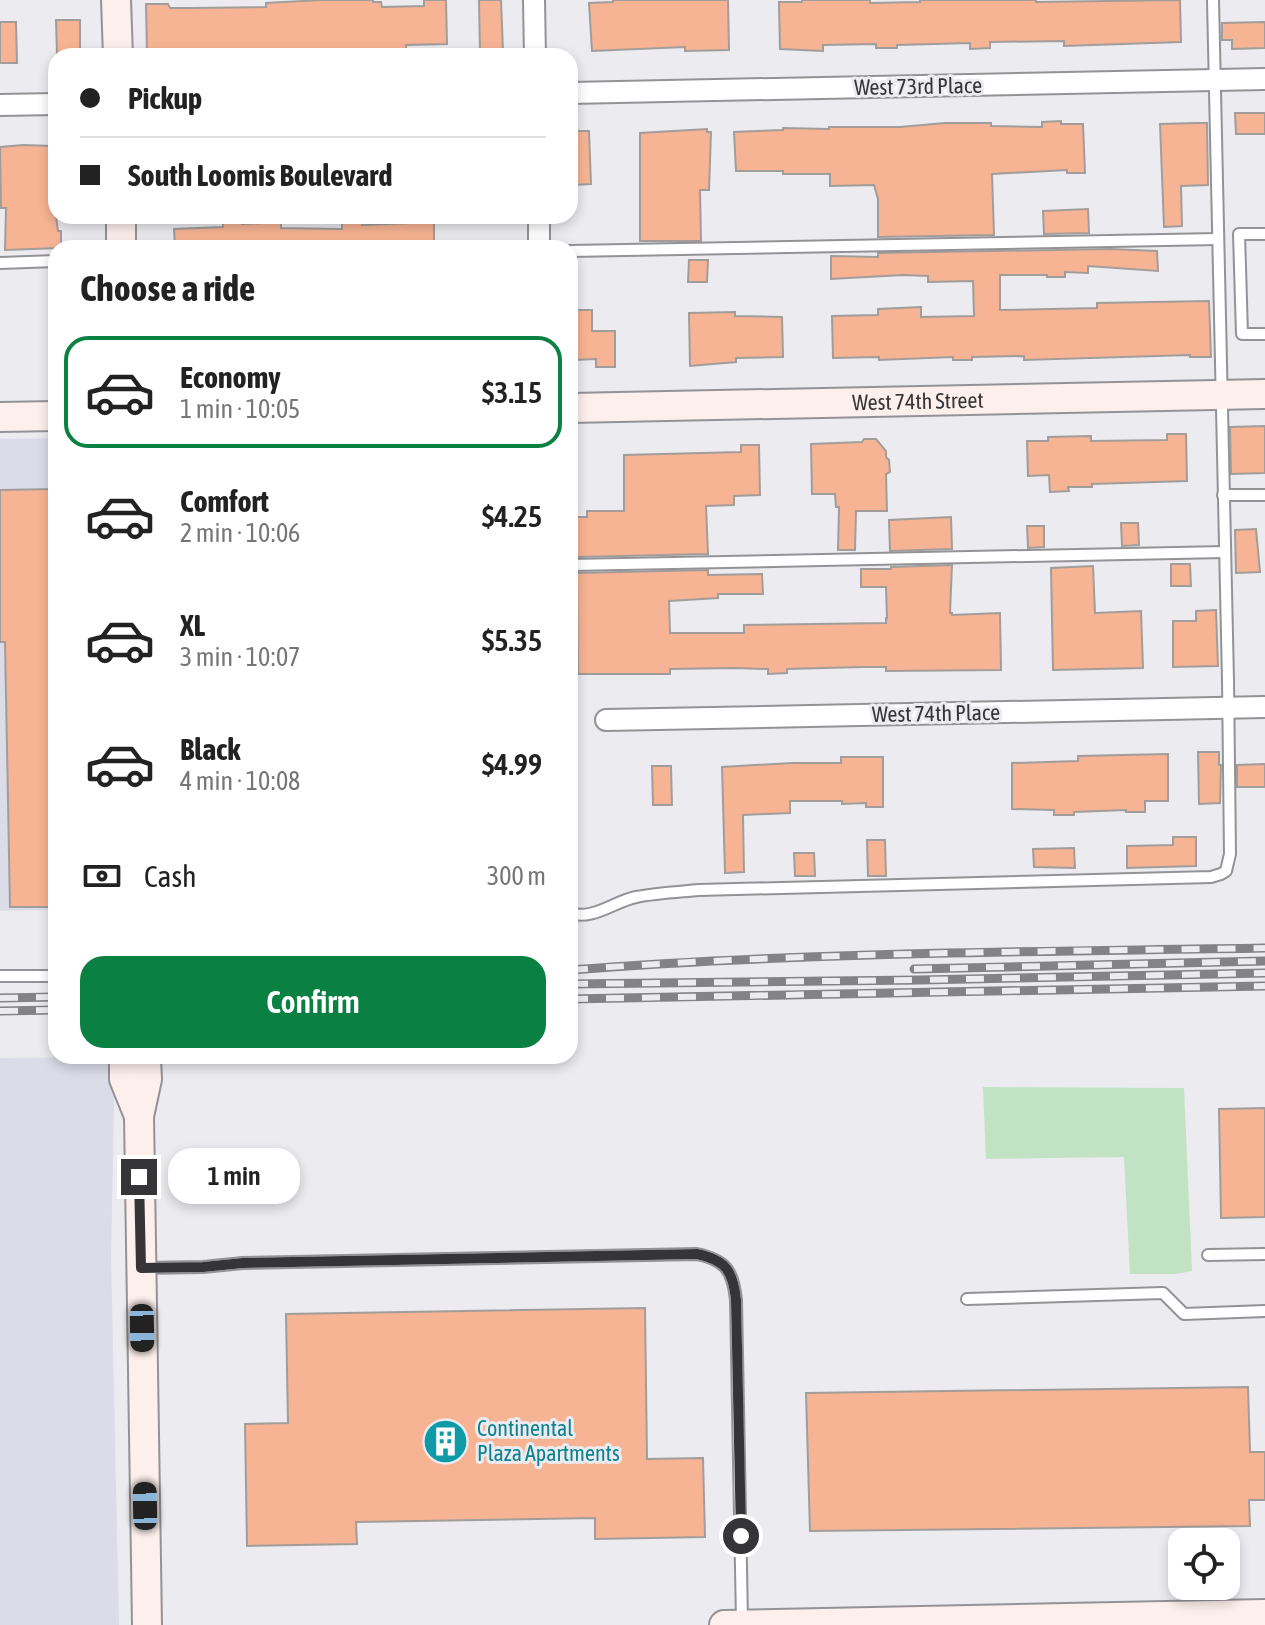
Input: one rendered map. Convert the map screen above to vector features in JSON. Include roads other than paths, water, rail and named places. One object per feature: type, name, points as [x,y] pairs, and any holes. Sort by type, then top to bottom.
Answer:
[{"type":"street","points":[[116,0],[118,48]]},
{"type":"street","points":[[534,0],[535,48]]},
{"type":"street","name":"West 73rd Place","points":[[578,93],[1265,79]]},
{"type":"street","points":[[0,105],[48,104]]},
{"type":"street","name":"West 74th Street","points":[[578,408],[1265,394]]},
{"type":"street","points":[[0,417],[48,416]]},
{"type":"street","name":"West 74th Place","points":[[606,720],[1265,707]]},
{"type":"street","points":[[138,1064],[147,1079],[139,1116],[147,1625]]},
{"type":"street","points":[[733,1624],[1012,1623],[1265,1614]]},
{"type":"lane","points":[[578,915],[632,898],[699,890],[1211,877],[1226,871],[1230,854],[1229,708],[1213,0]]},
{"type":"lane","points":[[1265,234],[1239,234],[1242,334],[1265,334]]},
{"type":"lane","points":[[578,251],[1218,239]]},
{"type":"lane","points":[[0,263],[48,261]]},
{"type":"lane","points":[[1223,495],[1265,495]]},
{"type":"lane","points":[[578,565],[1225,552]]},
{"type":"lane","points":[[0,976],[48,976]]},
{"type":"lane","points":[[141,1268],[665,1254],[713,1257],[726,1267],[734,1283],[736,1300],[733,1624]]},
{"type":"lane","points":[[1208,1255],[1265,1254]]},
{"type":"lane","points":[[967,1299],[1163,1293],[1184,1314],[1265,1311]]},
{"type":"railway","points":[[578,969],[830,956],[1265,948]]},
{"type":"railway","points":[[914,969],[1265,961]]},
{"type":"railway","points":[[578,984],[1265,973]]},
{"type":"railway","points":[[578,999],[1265,986]]},
{"type":"railway","points":[[0,998],[48,997]]},
{"type":"railway","points":[[0,1011],[48,1010]]},
{"type":"place","name":"Continental Plaza Apartments","points":[[446,1441]]}]
